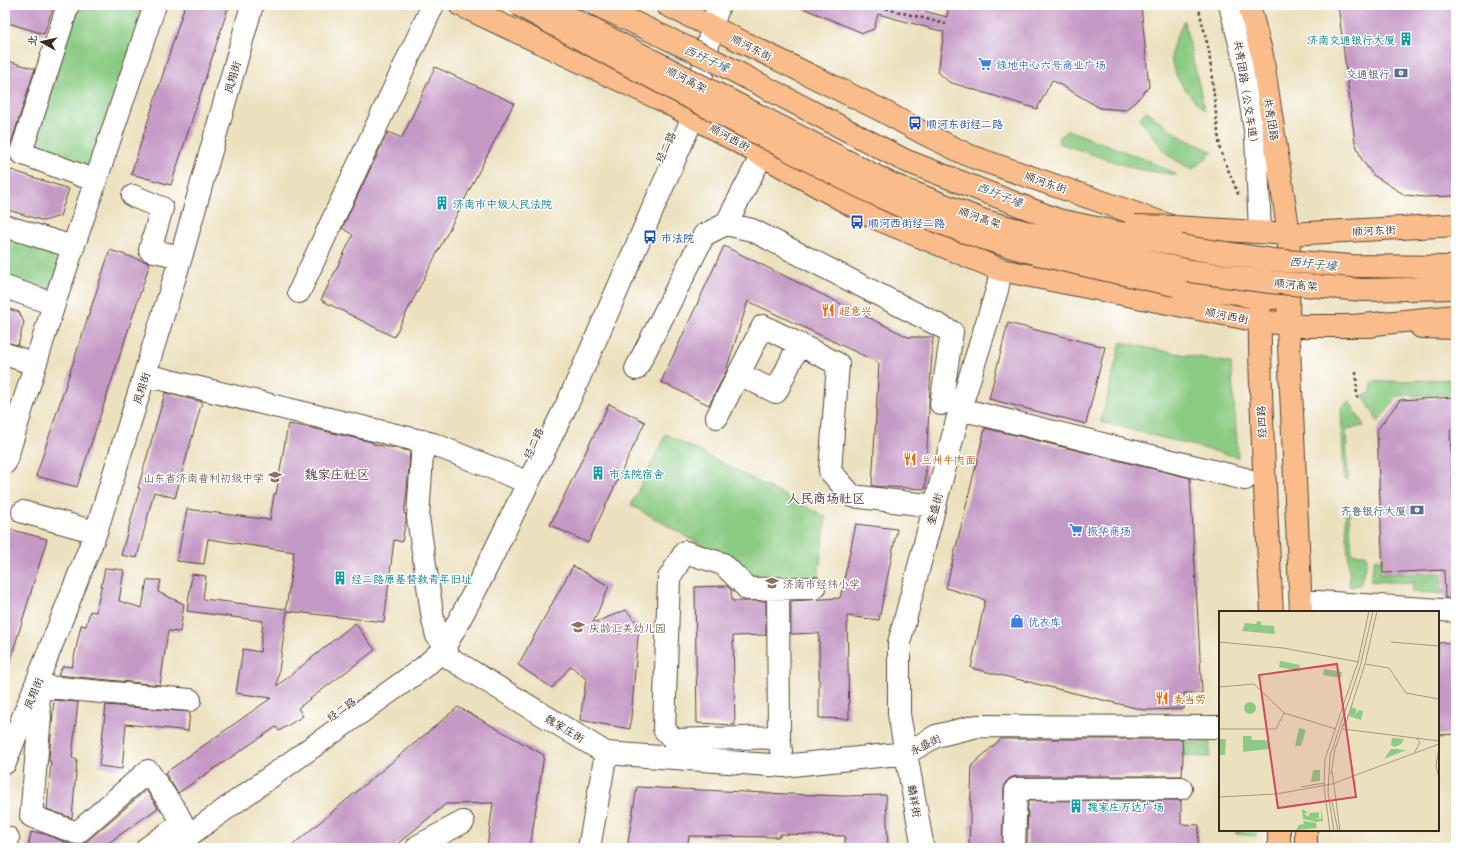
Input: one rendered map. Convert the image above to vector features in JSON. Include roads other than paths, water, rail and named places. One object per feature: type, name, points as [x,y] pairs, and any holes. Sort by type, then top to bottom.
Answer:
[{"type":"main road","name":"顺河西街","points":[[460,5],[666,102],[875,218],[1001,270],[1259,321],[1288,324],[1456,328]]},
{"type":"main road","points":[[519,5],[613,58],[874,194],[902,206],[985,239],[1054,258],[1175,285]]},
{"type":"main road","name":"顺河高架","points":[[545,5],[891,184],[982,220],[1051,239],[1190,271],[1270,282],[1362,290],[1456,288]]},
{"type":"main road","name":"顺河高架","points":[[597,5],[715,61],[904,160],[1058,220],[1197,250],[1274,260],[1350,266],[1456,267]]},
{"type":"main road","points":[[622,5],[911,147],[1072,210],[1135,226],[1174,227]]},
{"type":"main road","name":"顺河东街","points":[[667,5],[881,110],[970,156],[1174,227],[1289,234],[1456,225]]},
{"type":"main road","name":"共青团路","points":[[1249,5],[1262,55],[1289,234]]},
{"type":"main road","name":"经四路","points":[[1260,232],[1259,321],[1264,469],[1272,611]]},
{"type":"main road","points":[[1289,234],[1288,324],[1301,607]]},
{"type":"main road","points":[[1433,267],[1456,263]]},
{"type":"main road","name":"顺河西街","points":[[1001,270],[1076,274],[1238,293],[1248,296],[1259,278],[1289,296]]},
{"type":"main road","points":[[1353,326],[1456,316]]},
{"type":"main road","points":[[1279,831],[1279,848]]},
{"type":"main road","points":[[1306,831],[1306,848]]},
{"type":"street","points":[[68,5],[22,153],[96,181]]},
{"type":"street","points":[[5,463],[54,304],[155,5]]},
{"type":"street","name":"凤翔街","points":[[5,763],[96,532],[181,257],[252,5]]},
{"type":"street","points":[[299,292],[433,5]]},
{"type":"street","points":[[712,5],[712,26]]},
{"type":"street","points":[[693,117],[712,26],[719,5]]},
{"type":"street","name":"共青团路（公交车道）","points":[[1230,5],[1244,59],[1256,137],[1260,232]]},
{"type":"street","name":"经二路","points":[[440,643],[517,478],[669,135],[681,120],[693,117]]},
{"type":"street","name":"经二路","points":[[171,848],[423,668],[480,581],[570,398],[693,117]]},
{"type":"street","points":[[636,369],[704,235],[726,224],[762,155]]},
{"type":"street","points":[[133,196],[162,208],[150,250],[181,257]]},
{"type":"street","points":[[726,224],[752,230],[952,332],[950,406],[1245,479]]},
{"type":"street","points":[[5,226],[73,247]]},
{"type":"street","name":"奎盛街","points":[[907,753],[898,714],[899,644],[935,506],[950,406],[997,290],[1001,270]]},
{"type":"street","points":[[5,287],[54,304]]},
{"type":"street","points":[[717,417],[739,374],[756,321],[838,364],[830,471],[852,496],[935,506]]},
{"type":"street","points":[[739,374],[776,392],[799,344]]},
{"type":"street","points":[[5,354],[35,364]]},
{"type":"street","points":[[145,375],[423,441],[517,478]]},
{"type":"street","points":[[423,441],[418,517],[433,620],[440,643]]},
{"type":"street","points":[[23,512],[96,532]]},
{"type":"street","points":[[779,737],[674,740],[664,729],[669,578],[685,552],[723,564],[748,589],[814,588]]},
{"type":"street","points":[[778,589],[779,737],[783,766]]},
{"type":"street","points":[[1301,607],[1316,602],[1456,611]]},
{"type":"street","name":"魏家庄街","points":[[440,643],[451,659],[606,753]]},
{"type":"street","points":[[189,835],[148,771],[77,833],[31,816],[40,717],[36,686],[190,700]]},
{"type":"street","name":"永盛街","points":[[606,753],[783,766],[907,753],[936,736],[977,726],[1219,727]]},
{"type":"street","points":[[589,848],[606,753]]},
{"type":"street","name":"麟祥街","points":[[907,753],[923,848]]},
{"type":"street","points":[[1014,848],[1016,789],[1182,788]]},
{"type":"street","points":[[418,848],[418,846],[463,822]]},
{"type":"street","name":"经二路","points":[[148,848],[189,835]]},
{"type":"waterway","name":"西圩子壕","points":[[572,5],[629,34],[684,59]]},
{"type":"waterway","name":"西圩子壕","points":[[1175,255],[1197,261],[1228,264]]},
{"type":"place","name":"济南交通银行大厦","points":[[1406,39]]},
{"type":"place","name":"绿地中心六号商业广场","points":[[985,64]]},
{"type":"place","name":"交通银行","points":[[1401,73]]},
{"type":"place","name":"顺河东街经二路","points":[[915,123]]},
{"type":"place","name":"济南市中级人民法院","points":[[442,203]]},
{"type":"place","name":"顺河西街经二路","points":[[857,222]]},
{"type":"place","name":"市法院","points":[[650,237]]},
{"type":"place","name":"超意兴","points":[[828,310]]},
{"type":"place","name":"兰州牛肉面","points":[[910,459]]},
{"type":"place","name":"市法院宿舍","points":[[598,473]]},
{"type":"place","name":"山东省济南普利初级中学","points":[[275,477]]},
{"type":"place","name":"齐鲁银行大厦","points":[[1417,510]]},
{"type":"place","name":"振华商场","points":[[1076,530]]},
{"type":"place","name":"经二路原基督教青年旧址","points":[[340,578]]},
{"type":"place","name":"济南市经纬小学","points":[[772,583]]},
{"type":"place","name":"优衣库","points":[[1017,621]]},
{"type":"place","name":"庆龄汇美幼儿园","points":[[578,627]]},
{"type":"place","name":"麦当劳","points":[[1162,698]]},
{"type":"place","name":"魏家庄万达广场","points":[[1076,806]]},
{"type":"district","name":"魏家庄社区","points":[[337,473]]},
{"type":"district","name":"人民商场社区","points":[[826,497]]}]
